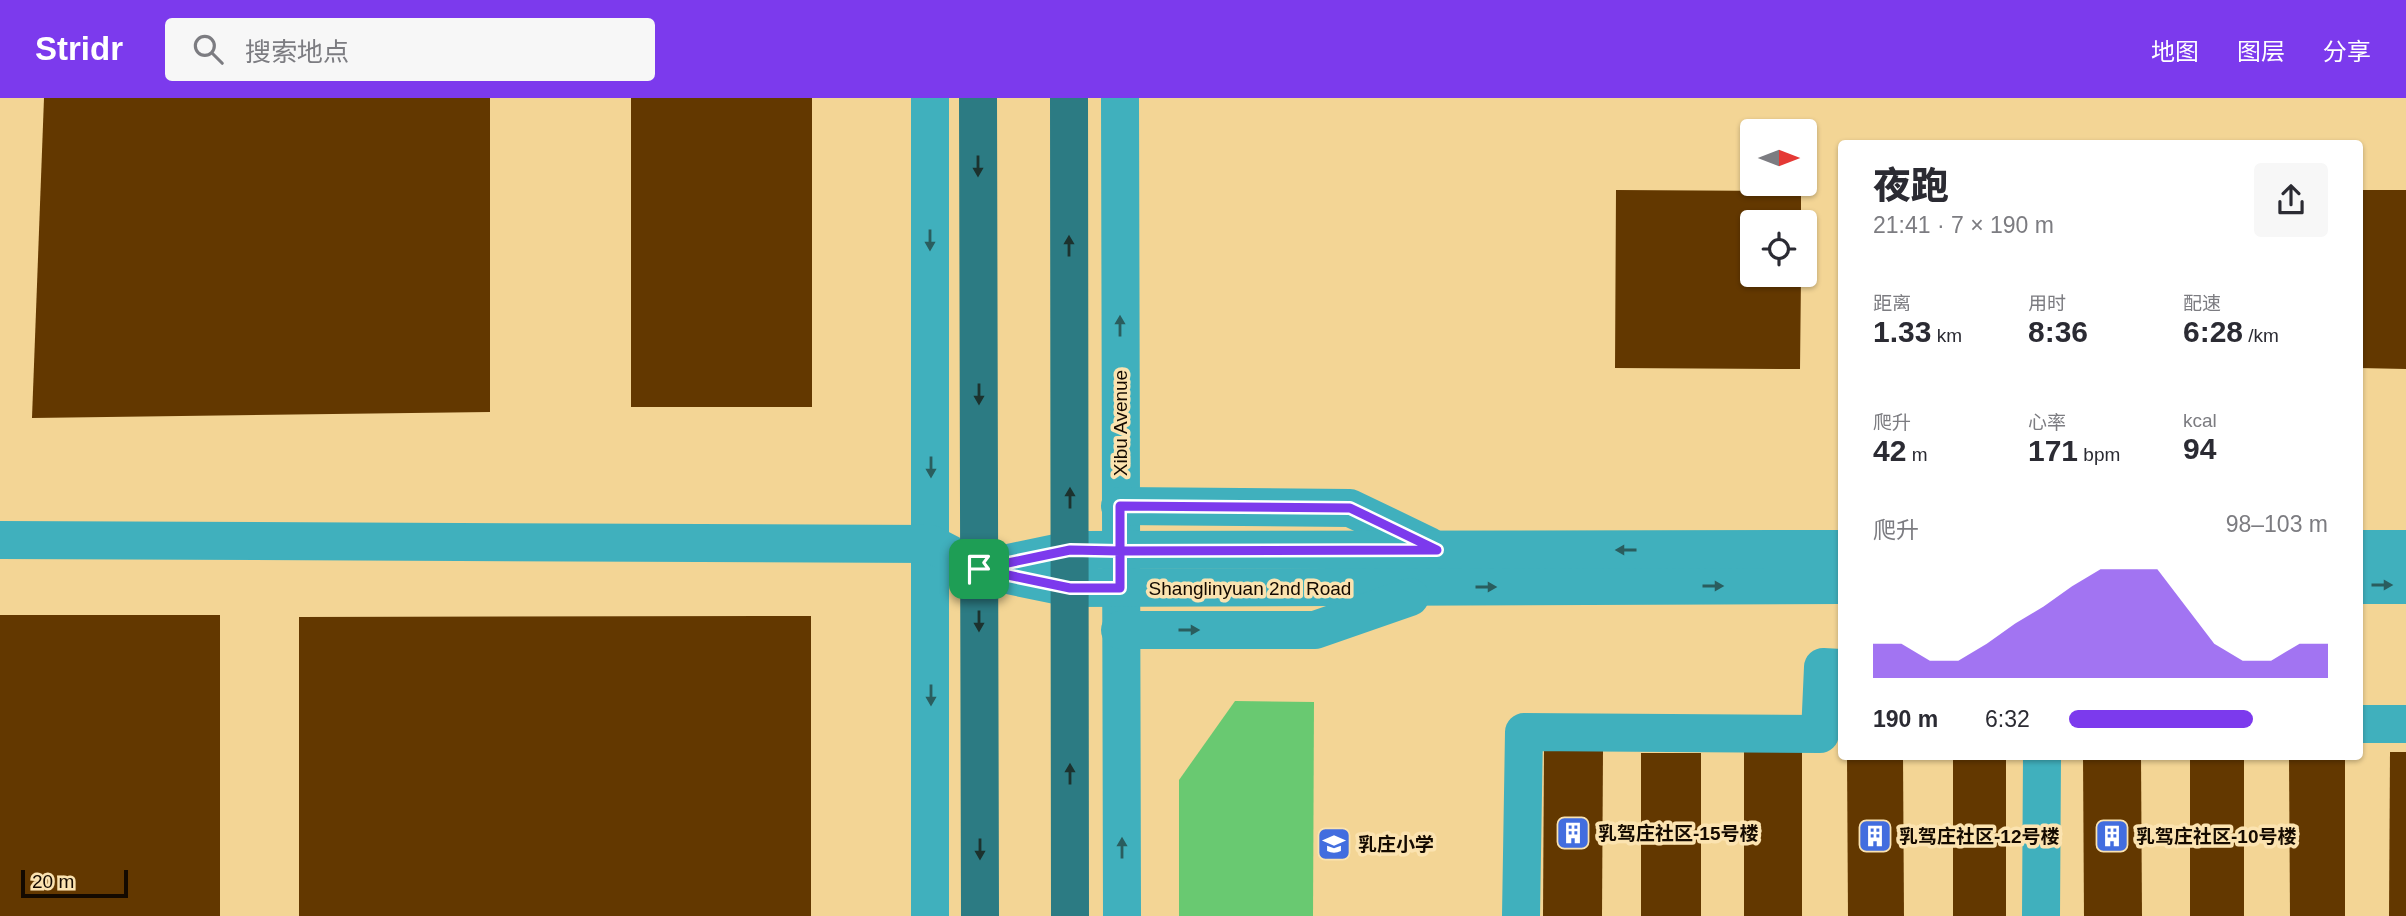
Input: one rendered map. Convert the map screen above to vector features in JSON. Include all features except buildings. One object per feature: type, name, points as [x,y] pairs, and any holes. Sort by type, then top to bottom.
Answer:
[{"type":"main road","points":[[978,98],[980,916]]},
{"type":"main road","points":[[1069,98],[1070,916]]},
{"type":"street","points":[[930,98],[930,916]]},
{"type":"street","name":"Xibu Avenue","points":[[1120,98],[1122,916]]},
{"type":"street","points":[[1120,506],[1350,508],[1438,568],[1315,630],[1120,630]]},
{"type":"street","points":[[0,540],[931,544],[979,569]]},
{"type":"street","points":[[2363,549],[2406,549]]},
{"type":"street","name":"Shanglinyuan 2nd Road","points":[[979,569],[1070,550],[1838,585]]},
{"type":"street","name":"Shanglinyuan 2nd Road","points":[[979,569],[1070,588],[1120,588],[1438,568],[1838,550]]},
{"type":"street","points":[[2363,585],[2406,585]]},
{"type":"street","points":[[1521,916],[1524,732],[1820,734],[1823,667],[1838,668]]},
{"type":"street","points":[[2363,724],[2406,724]]},
{"type":"street","points":[[2041,916],[2042,760]]},
{"type":"green space","points":[[1235,701],[1314,702],[1313,916],[1179,916],[1179,780]]},
{"type":"place","name":"乳驾庄社区-15号楼","points":[[1573,833]]},
{"type":"place","name":"乳驾庄社区-12号楼","points":[[1875,836]]},
{"type":"place","name":"乳驾庄社区-10号楼","points":[[2112,836]]},
{"type":"place","name":"乳庄小学","points":[[1334,844]]},
{"type":"route","points":[[979,569],[1070,550],[1120,551],[1437,550],[1350,508],[1120,506],[1120,551],[1120,588],[1070,588],[979,569]]}]
